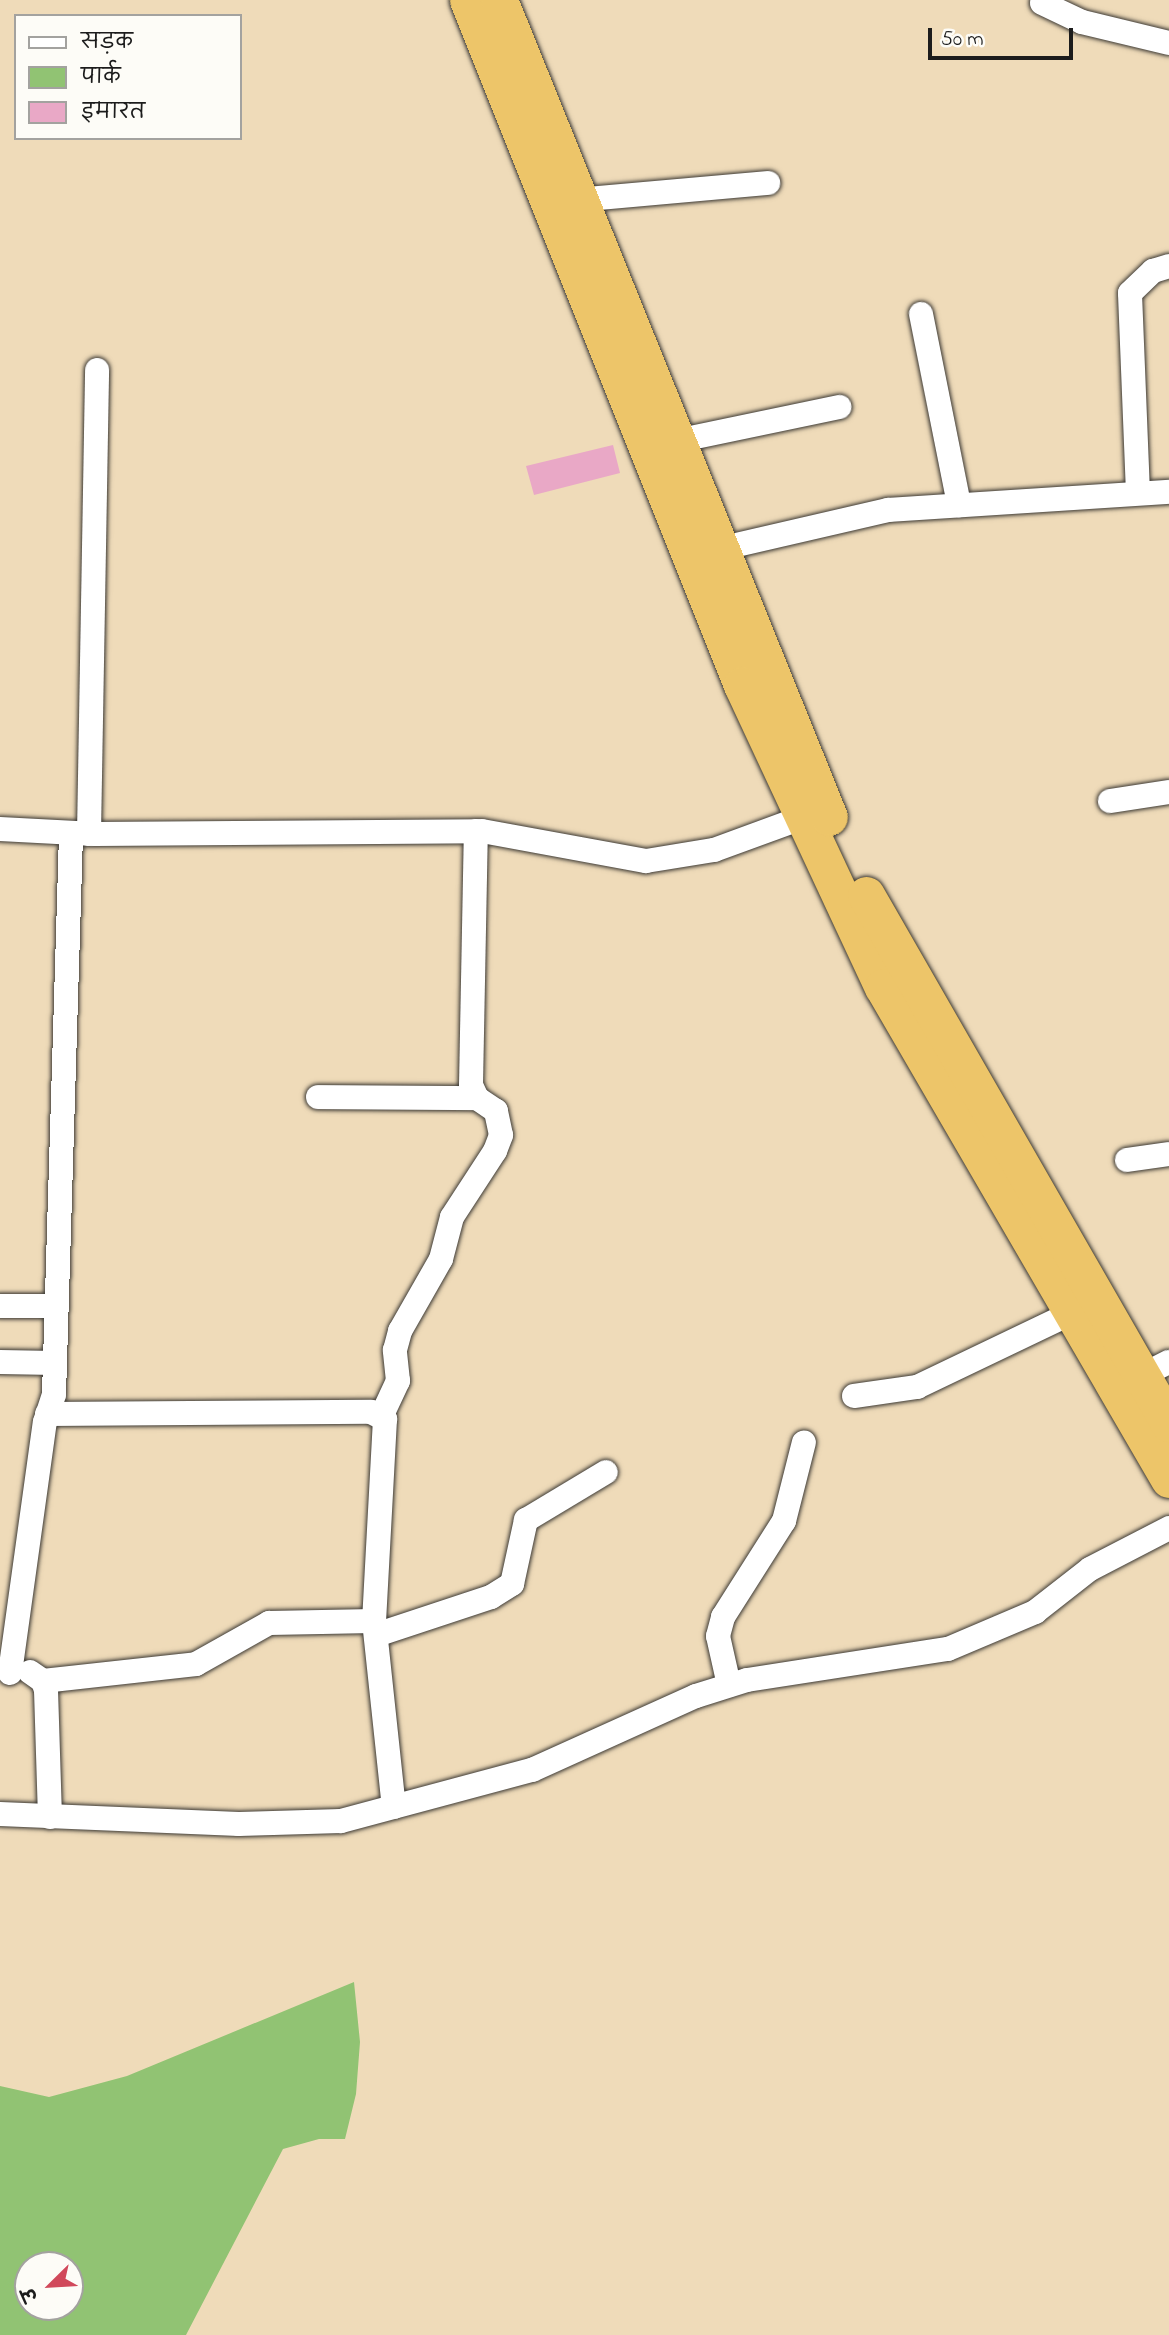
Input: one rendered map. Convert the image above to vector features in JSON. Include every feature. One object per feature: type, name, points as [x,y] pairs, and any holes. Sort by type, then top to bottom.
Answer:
[{"type":"highway","points":[[468,0],[705,552]]},
{"type":"highway","points":[[499,0],[577,200],[676,441],[742,685],[815,813],[883,987],[1084,1307],[1169,1479]]},
{"type":"highway","points":[[1084,1307],[1155,1369],[1169,1423]]},
{"type":"street","points":[[1042,3],[1082,22],[1169,43]]},
{"type":"street","points":[[577,200],[768,183]]},
{"type":"street","points":[[1138,493],[1130,293],[1153,271],[1169,266]]},
{"type":"street","points":[[921,314],[959,505]]},
{"type":"street","points":[[97,370],[80,834],[54,1394],[47,1415],[5,1673],[32,1672],[43,1681],[196,1664],[269,1623],[375,1628],[491,1597],[512,1584],[526,1520],[606,1472]]},
{"type":"street","points":[[676,441],[839,407]]},
{"type":"street","points":[[705,552],[888,510],[1169,492]]},
{"type":"street","points":[[1110,801],[1169,792]]},
{"type":"street","points":[[0,829],[80,834],[477,831],[521,835],[646,861],[714,850],[815,813]]},
{"type":"street","points":[[382,1415],[398,1381],[396,1340],[447,1246],[452,1217],[495,1151],[501,1135],[496,1111],[477,1098],[471,1086],[477,831]]},
{"type":"street","points":[[318,1097],[477,1098]]},
{"type":"street","points":[[1127,1160],[1169,1154]]},
{"type":"street","points":[[0,1306],[57,1306]]},
{"type":"street","points":[[854,1396],[917,1387],[1084,1307]]},
{"type":"street","points":[[0,1362],[55,1363]]},
{"type":"street","points":[[47,1415],[371,1412],[382,1415],[387,1425],[375,1628],[394,1807]]},
{"type":"street","points":[[729,1685],[718,1636],[723,1617],[784,1521],[804,1442]]},
{"type":"street","points":[[0,1814],[252,1824],[341,1821],[532,1770],[729,1685],[948,1649],[1035,1612],[1090,1569],[1169,1528]]},
{"type":"street","points":[[43,1681],[50,1816]]},
{"type":"green space","points":[[354,1982],[360,2042],[356,2094],[345,2139],[319,2139],[283,2149],[186,2335],[0,2335],[0,2086],[49,2097],[127,2076]]},
{"type":"building","points":[[613,445],[620,473],[534,495],[526,466]]}]
